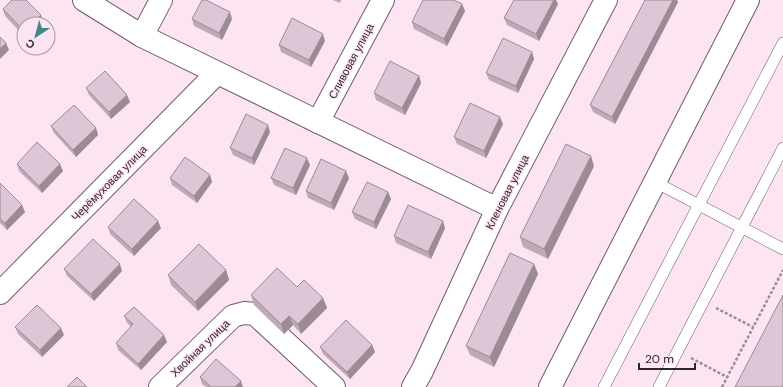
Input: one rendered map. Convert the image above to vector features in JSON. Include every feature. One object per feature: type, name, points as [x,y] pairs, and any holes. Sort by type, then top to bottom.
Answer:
[{"type":"street","points":[[84,0],[142,36],[497,209]]},
{"type":"street","points":[[142,36],[161,0]]},
{"type":"street","name":"Сливовая улица","points":[[318,122],[383,0]]},
{"type":"street","name":"Кленовая улица","points":[[413,387],[422,371],[497,209],[606,0]]},
{"type":"street","points":[[550,387],[748,0]]},
{"type":"street","name":"Черёмуховая улица","points":[[0,293],[218,73]]},
{"type":"street","name":"Хвойная улица","points":[[160,387],[233,316],[244,313],[255,314],[334,387]]},
{"type":"lane","points":[[604,387],[783,43]]},
{"type":"lane","points":[[659,387],[783,148]]},
{"type":"lane","points":[[655,182],[783,249]]},
{"type":"path","points":[[722,387],[783,270]]},
{"type":"path","points":[[703,302],[753,327]]},
{"type":"path","points":[[678,351],[727,377]]},
{"type":"building","points":[[12,0],[26,0],[41,15],[16,16],[16,23],[3,9]]},
{"type":"building","points":[[202,0],[206,0],[230,12],[219,33],[192,19]]},
{"type":"building","points":[[423,0],[454,0],[462,4],[444,39],[412,22]]},
{"type":"building","points":[[514,0],[554,0],[536,34],[504,18]]},
{"type":"building","points":[[645,0],[673,0],[612,117],[590,105]]},
{"type":"building","points":[[292,18],[323,34],[309,60],[279,45]]},
{"type":"building","points":[[0,37],[6,43],[0,49]]},
{"type":"building","points":[[503,38],[532,52],[516,86],[486,73]]},
{"type":"building","points":[[390,61],[419,76],[402,108],[374,93]]},
{"type":"building","points":[[105,71],[127,95],[109,112],[86,88]]},
{"type":"building","points":[[470,103],[500,117],[484,151],[454,137]]},
{"type":"building","points":[[74,105],[96,128],[73,150],[51,126]]},
{"type":"building","points":[[246,114],[268,125],[252,158],[230,148]]},
{"type":"building","points":[[37,142],[60,164],[39,186],[17,164]]},
{"type":"building","points":[[566,144],[591,156],[544,249],[520,237]]},
{"type":"building","points":[[285,148],[307,158],[293,188],[271,178]]},
{"type":"building","points":[[185,157],[210,175],[194,196],[170,178]]},
{"type":"building","points":[[321,159],[346,171],[331,203],[306,191]]},
{"type":"building","points":[[367,182],[388,192],[374,222],[352,212]]},
{"type":"building","points":[[0,183],[22,205],[5,223],[0,219]]},
{"type":"building","points":[[134,199],[158,221],[132,249],[108,227]]},
{"type":"building","points":[[408,205],[443,221],[428,252],[394,236]]},
{"type":"building","points":[[93,239],[120,264],[91,294],[64,269]]},
{"type":"building","points":[[199,244],[226,270],[195,302],[168,275]]},
{"type":"building","points":[[510,253],[534,264],[490,357],[466,346]]},
{"type":"building","points":[[277,268],[297,287],[304,280],[323,298],[298,324],[289,316],[281,324],[251,295]]},
{"type":"building","points":[[783,295],[783,387],[735,387]]},
{"type":"building","points":[[37,305],[61,328],[40,350],[15,327]]},
{"type":"building","points":[[134,307],[164,335],[138,364],[116,343],[133,324],[124,316]]},
{"type":"building","points":[[346,320],[372,345],[347,372],[320,347]]},
{"type":"building","points":[[216,359],[241,381],[235,387],[211,387],[200,377]]},
{"type":"building","points":[[77,377],[87,387],[67,387]]}]
